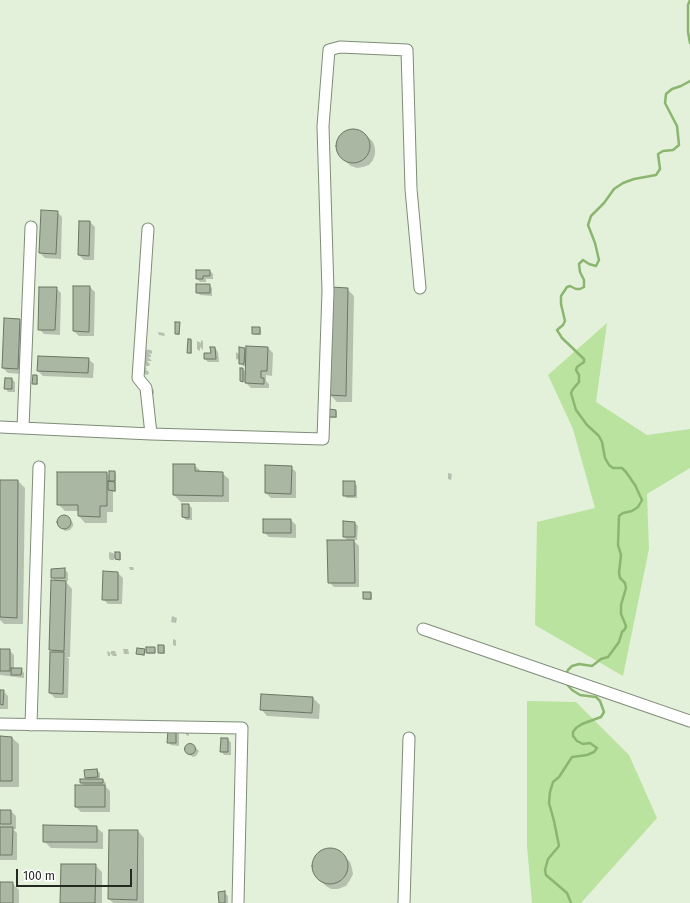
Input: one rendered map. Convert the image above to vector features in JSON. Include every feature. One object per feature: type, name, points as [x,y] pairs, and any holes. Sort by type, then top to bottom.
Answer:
[{"type":"lane","points":[[0,427],[151,434],[323,439],[328,291],[323,126],[329,50],[340,47],[407,50],[411,189],[420,288]]},
{"type":"lane","points":[[22,428],[31,227]]},
{"type":"lane","points":[[148,229],[138,378],[146,388],[151,434]]},
{"type":"lane","points":[[31,725],[39,467]]},
{"type":"lane","points":[[423,629],[690,721]]},
{"type":"lane","points":[[0,724],[242,728],[238,903]]},
{"type":"lane","points":[[404,903],[409,738]]},
{"type":"green space","points":[[607,323],[596,402],[647,435],[690,429],[690,468],[647,494],[649,549],[623,676],[535,625],[537,522],[595,508],[573,429],[548,375]]},
{"type":"green space","points":[[527,701],[576,702],[629,755],[657,818],[581,903],[532,903],[527,846]]},
{"type":"building","points":[[356,129],[363,131],[368,136],[370,146],[368,156],[363,161],[350,163],[343,161],[338,156],[336,143],[338,136],[343,131]]},
{"type":"building","points":[[41,210],[58,211],[56,254],[39,253]]},
{"type":"building","points":[[79,221],[90,221],[89,256],[78,255]]},
{"type":"building","points":[[196,270],[210,270],[210,276],[203,276],[203,279],[196,279]]},
{"type":"building","points":[[196,284],[210,284],[210,293],[196,293]]},
{"type":"building","points":[[73,286],[90,286],[89,332],[73,331]]},
{"type":"building","points":[[39,287],[57,287],[55,330],[38,330]]},
{"type":"building","points":[[331,287],[348,288],[346,396],[329,395]]},
{"type":"building","points":[[4,318],[20,319],[18,369],[2,368]]},
{"type":"building","points":[[175,322],[180,322],[179,334],[175,334]]},
{"type":"building","points":[[252,327],[260,327],[260,334],[252,334]]},
{"type":"building","points":[[188,339],[191,339],[191,353],[187,353]]},
{"type":"building","points":[[246,346],[268,347],[267,371],[261,371],[261,378],[264,378],[264,384],[245,383]]},
{"type":"building","points":[[210,347],[215,347],[216,359],[204,359],[204,353],[211,353]]},
{"type":"building","points":[[239,347],[245,348],[244,364],[239,364]]},
{"type":"building","points":[[38,356],[89,358],[88,373],[37,371]]},
{"type":"building","points":[[240,368],[243,368],[243,382],[240,381]]},
{"type":"building","points":[[33,375],[37,375],[37,384],[32,384]]},
{"type":"building","points":[[5,378],[12,378],[12,389],[4,389]]},
{"type":"building","points":[[329,409],[336,410],[336,417],[329,417]]},
{"type":"building","points":[[173,464],[195,464],[195,471],[223,472],[223,496],[173,495]]},
{"type":"building","points":[[265,465],[292,466],[291,494],[265,493]]},
{"type":"building","points":[[109,471],[115,471],[115,481],[109,481]]},
{"type":"building","points":[[57,472],[107,472],[107,506],[100,506],[100,517],[78,516],[78,505],[57,505]]},
{"type":"building","points":[[0,480],[18,480],[17,618],[0,617]]},
{"type":"building","points":[[108,481],[115,482],[115,491],[108,490]]},
{"type":"building","points":[[343,481],[355,481],[355,496],[343,496]]},
{"type":"building","points":[[182,504],[189,504],[189,518],[182,517]]},
{"type":"building","points":[[64,515],[69,517],[71,522],[69,527],[64,529],[59,527],[57,522],[59,517]]},
{"type":"building","points":[[263,519],[291,519],[291,533],[263,533]]},
{"type":"building","points":[[343,521],[355,522],[355,537],[343,537]]},
{"type":"building","points":[[327,540],[354,540],[355,583],[328,583]]},
{"type":"building","points":[[115,552],[120,552],[120,560],[115,559]]},
{"type":"building","points":[[65,568],[65,578],[51,578],[51,569]]},
{"type":"building","points":[[103,571],[118,572],[118,600],[102,600]]},
{"type":"building","points":[[51,580],[66,581],[64,651],[49,650]]},
{"type":"building","points":[[363,592],[371,592],[371,599],[363,599]]},
{"type":"building","points":[[158,645],[164,645],[164,653],[158,653]]},
{"type":"building","points":[[146,647],[155,647],[155,653],[146,653]]},
{"type":"building","points":[[137,648],[145,649],[144,655],[136,654]]},
{"type":"building","points":[[0,649],[10,649],[10,671],[0,671]]},
{"type":"building","points":[[50,652],[64,652],[63,694],[49,693]]},
{"type":"building","points":[[11,668],[22,668],[21,675],[11,675]]},
{"type":"building","points":[[0,690],[4,690],[3,705],[0,704]]},
{"type":"building","points":[[261,694],[313,697],[312,713],[260,710]]},
{"type":"building","points":[[168,730],[176,730],[176,743],[167,743]]},
{"type":"building","points":[[0,736],[12,737],[12,781],[0,781]]},
{"type":"building","points":[[221,738],[228,738],[228,752],[220,752]]},
{"type":"building","points":[[190,743],[194,745],[196,749],[194,753],[190,755],[186,753],[184,749],[186,745]]},
{"type":"building","points":[[97,769],[98,777],[85,778],[84,770]]},
{"type":"building","points":[[80,779],[103,779],[103,783],[80,783]]},
{"type":"building","points":[[75,785],[105,785],[105,807],[75,807]]},
{"type":"building","points":[[0,810],[11,810],[11,824],[0,824]]},
{"type":"building","points":[[43,825],[97,826],[97,842],[43,842]]},
{"type":"building","points":[[0,827],[13,827],[12,855],[0,855]]},
{"type":"building","points":[[109,830],[138,830],[137,900],[108,899]]},
{"type":"building","points":[[334,848],[343,853],[347,859],[347,873],[343,879],[334,884],[326,884],[317,879],[313,873],[312,862],[317,853],[323,849]]},
{"type":"building","points":[[61,864],[96,864],[95,903],[60,903]]},
{"type":"building","points":[[0,882],[13,882],[13,903],[0,903]]},
{"type":"building","points":[[225,891],[225,903],[219,903],[218,892]]},
{"type":"waterway","points":[[690,0],[688,5],[688,32],[690,43]]},
{"type":"waterway","points":[[565,676],[572,666],[579,664],[592,666],[601,659],[608,657],[619,642],[622,632],[625,629],[626,626],[621,614],[621,605],[626,588],[625,583],[620,578],[619,573],[621,555],[618,545],[619,516],[638,507],[642,500],[635,485],[626,472],[622,468],[613,468],[609,465],[605,458],[602,442],[599,436],[587,425],[576,410],[571,393],[579,382],[579,375],[576,370],[577,367],[584,362],[584,359],[562,338],[557,330],[565,321],[561,304],[561,296],[567,287],[570,286],[576,289],[584,287],[584,280],[580,272],[579,264],[583,260],[596,266],[599,260],[595,243],[588,225],[591,216],[604,203],[614,189],[623,183],[634,179],[656,175],[660,169],[658,154],[663,151],[673,150],[679,145],[677,126],[665,103],[666,94],[672,89],[690,81]]},
{"type":"waterway","points":[[565,682],[572,690],[580,695],[596,697],[600,701],[604,712],[601,717],[582,724],[573,732],[573,736],[577,741],[583,744],[590,743],[597,748],[594,752],[587,755],[572,757],[559,777],[553,782],[550,792],[549,803],[559,846],[548,859],[545,870],[546,875],[567,893],[571,903]]}]
